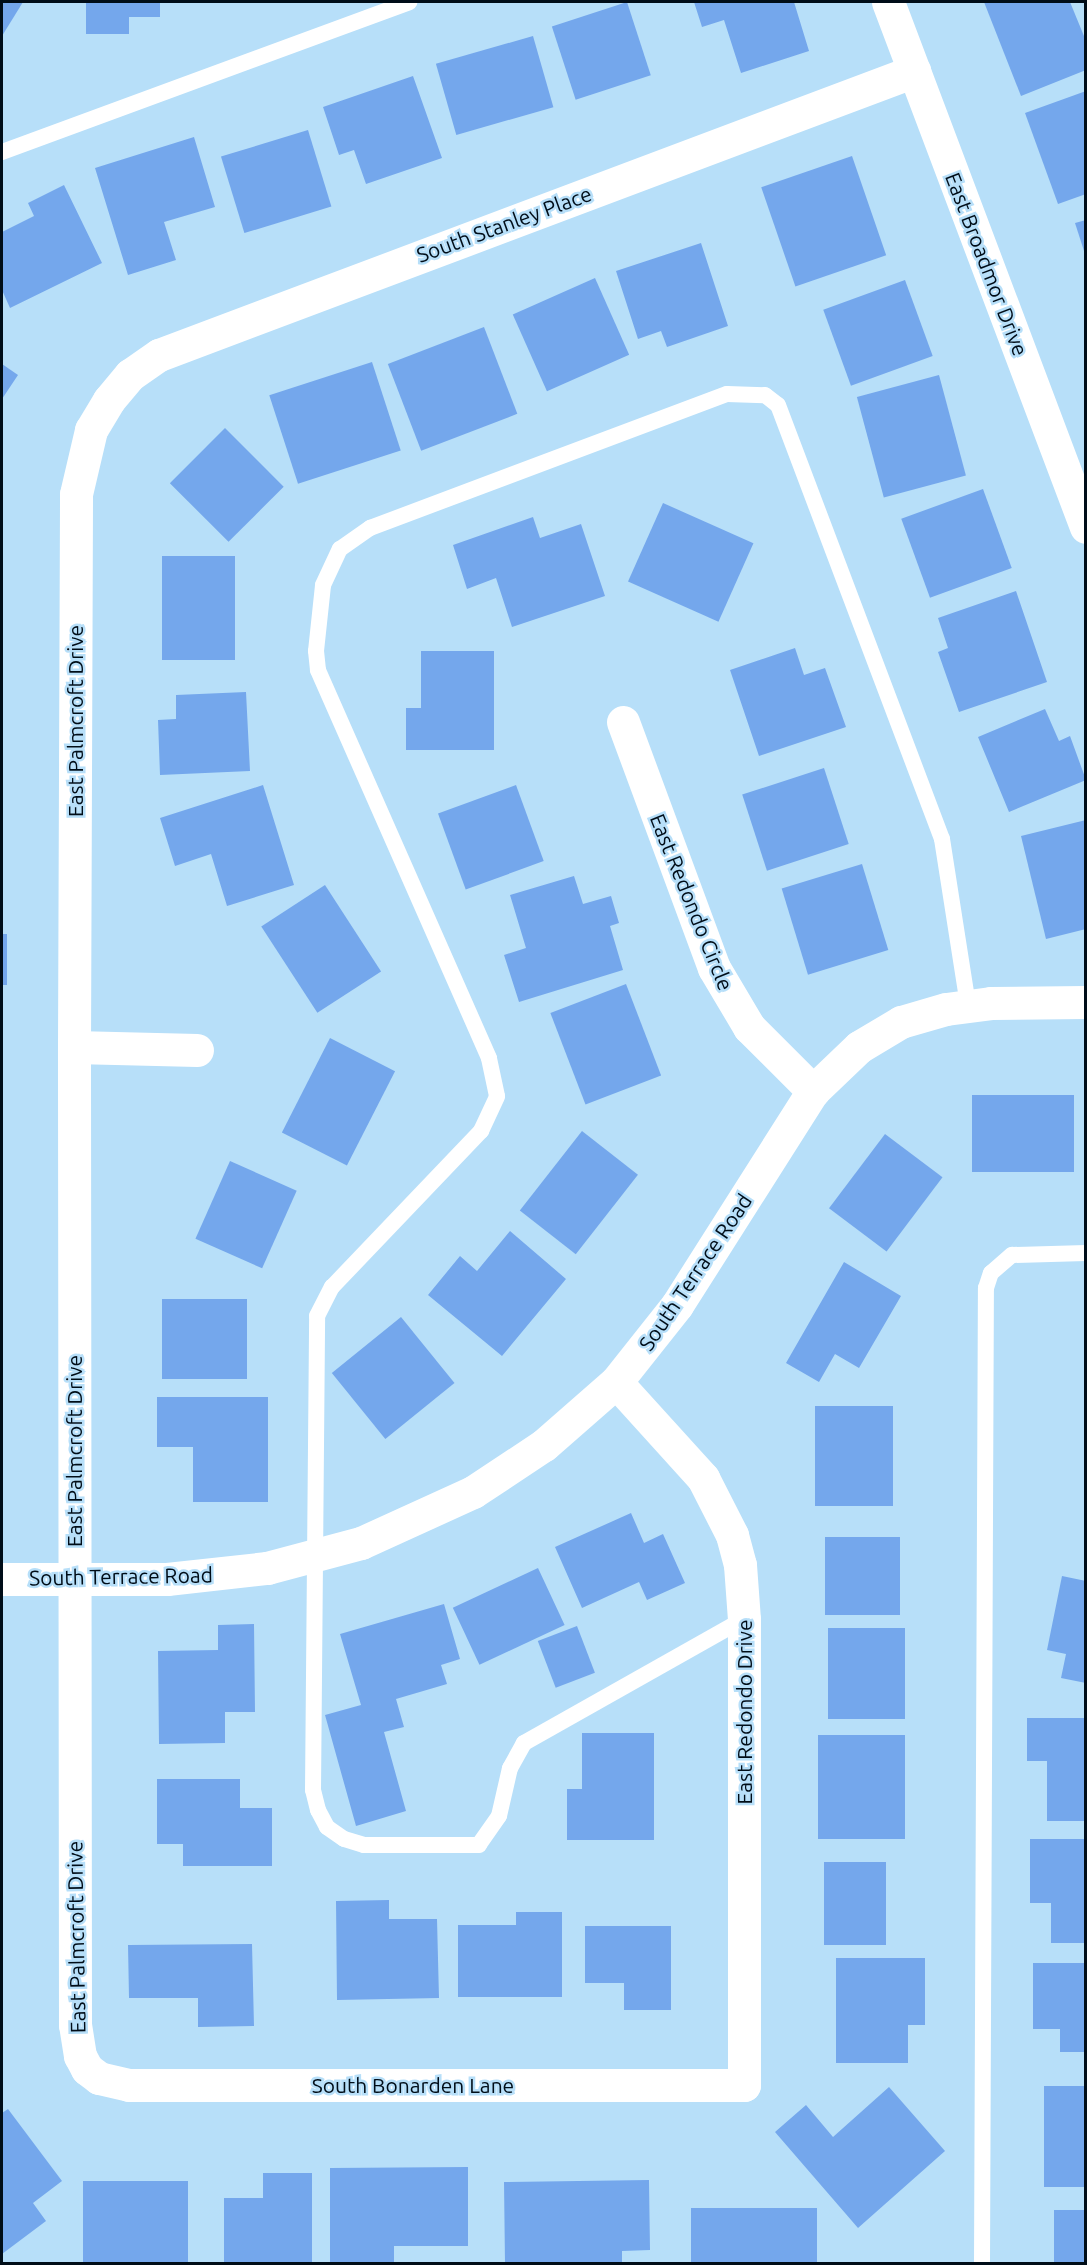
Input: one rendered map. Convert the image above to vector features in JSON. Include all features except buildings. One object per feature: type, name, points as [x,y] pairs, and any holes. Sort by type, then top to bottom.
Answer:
[{"type":"street","name":"East Broadmor Drive","points":[[888,2],[1086,527]]},
{"type":"street","name":"South Stanley Place","points":[[108,400],[130,375],[159,355],[189,342],[914,71]]},
{"type":"street","name":"East Palmcroft Drive","points":[[87,2069],[80,2056],[75,2025],[76,494],[91,430],[108,400]]},
{"type":"street","name":"East Redondo Circle","points":[[623,722],[714,968],[749,1027],[813,1091]]},
{"type":"street","name":"South Terrace Road","points":[[2,1579],[218,1575],[315,1557],[396,1530],[473,1492],[544,1445],[616,1382],[689,1288],[813,1091],[859,1047],[922,1014],[968,1005],[1086,1002]]},
{"type":"street","points":[[74,1047],[197,1050]]},
{"type":"street","name":"East Redondo Drive","points":[[616,1382],[685,1454],[718,1503],[740,1565],[744,1619],[744,2085]]},
{"type":"street","name":"South Bonarden Lane","points":[[87,2069],[99,2078],[129,2085],[744,2085]]},
{"type":"lane","points":[[2,152],[409,2]]},
{"type":"lane","points":[[744,1619],[524,1743],[510,1768],[499,1816],[479,1845],[364,1845],[344,1839],[327,1827],[313,1790],[315,1332],[323,1300],[481,1131],[497,1096],[489,1058],[318,670],[316,651],[323,585],[340,549],[355,535],[727,394],[765,395],[778,405],[942,839],[968,1005]]},
{"type":"lane","points":[[982,2264],[986,1288],[991,1273],[1012,1255],[1086,1253]]}]
